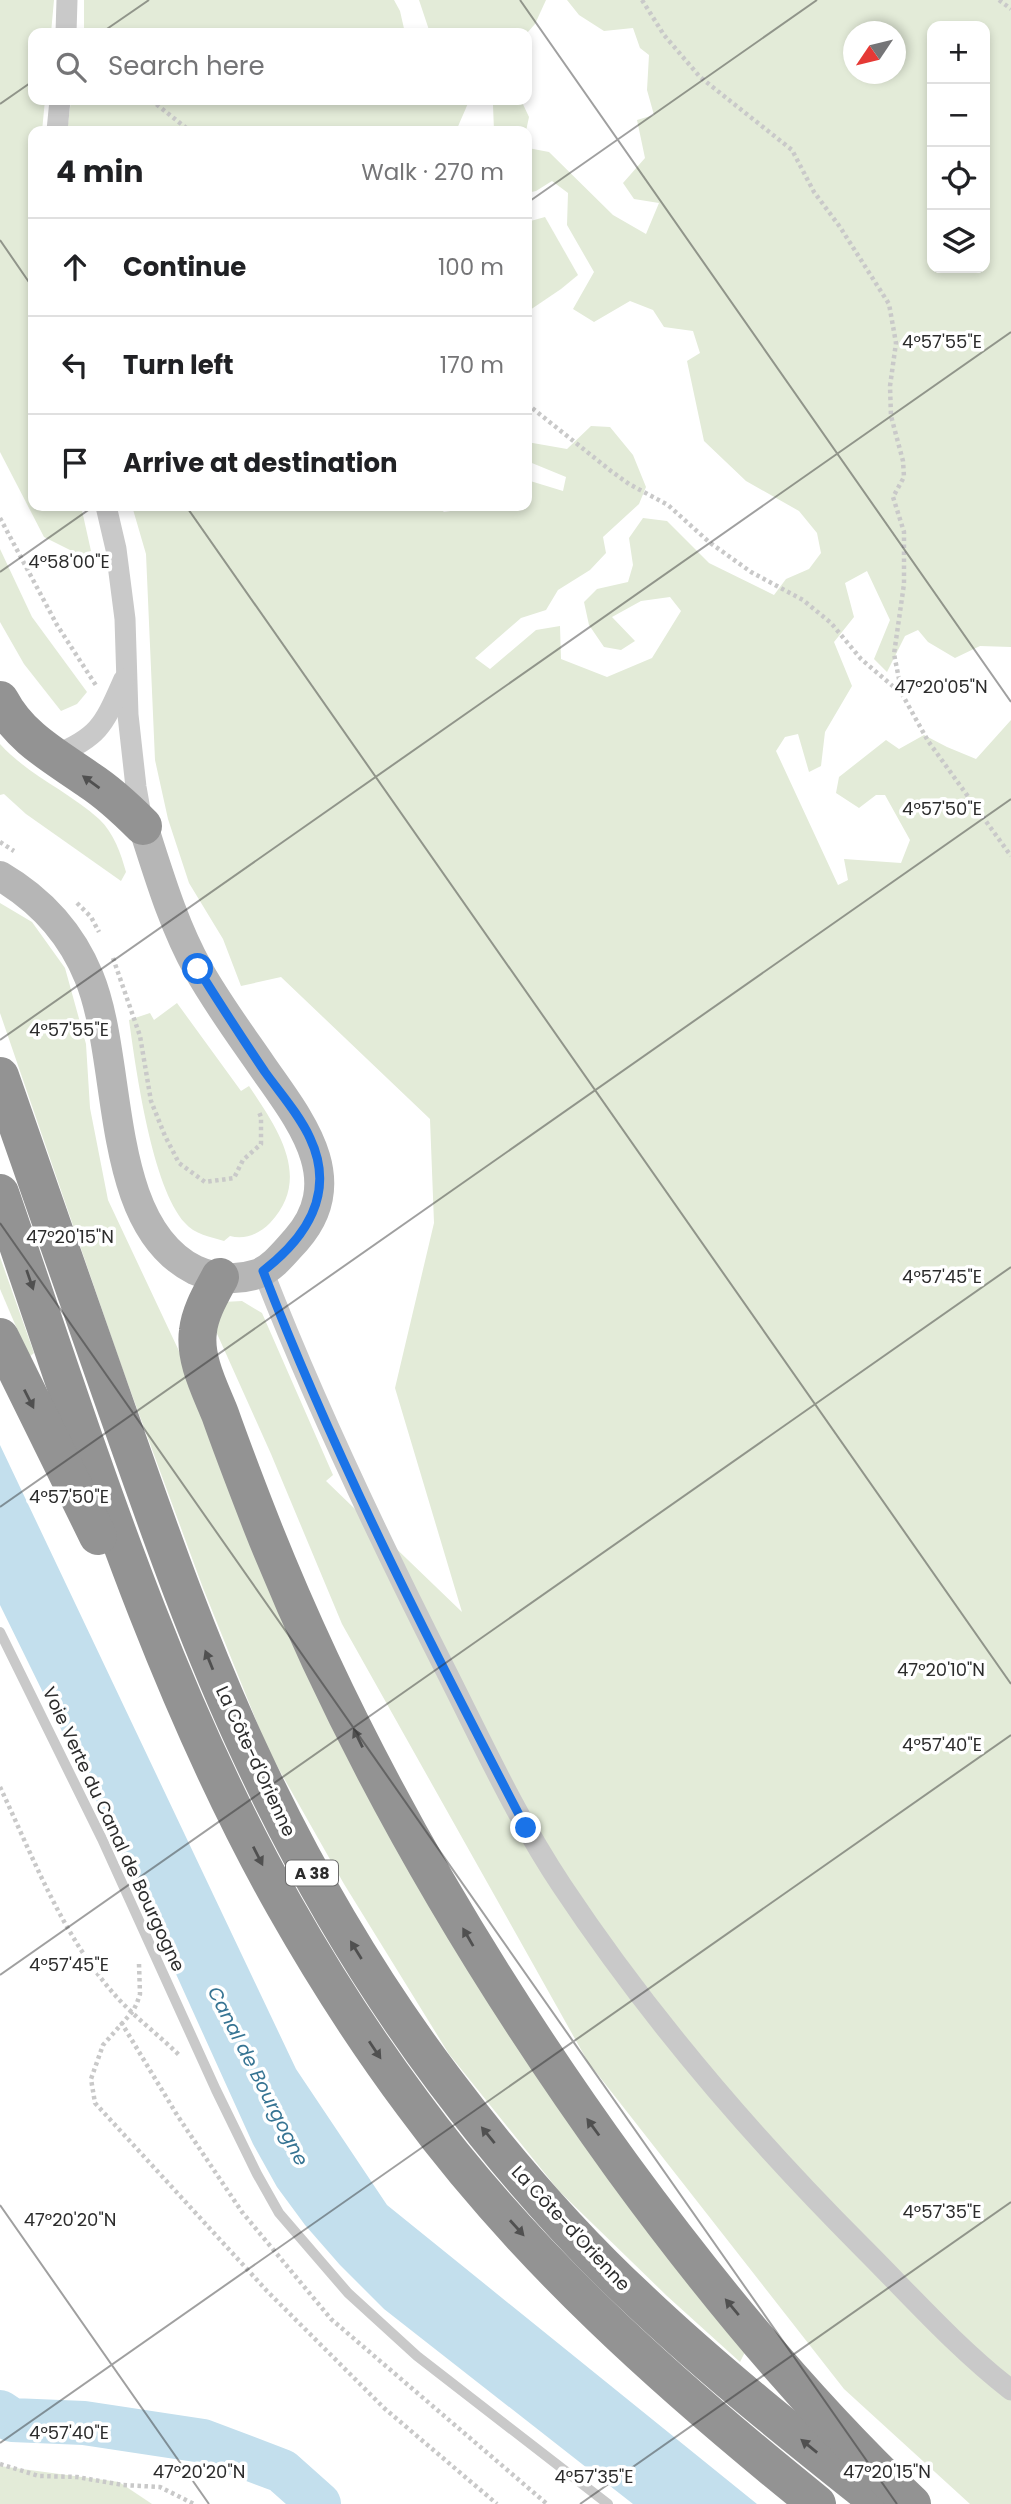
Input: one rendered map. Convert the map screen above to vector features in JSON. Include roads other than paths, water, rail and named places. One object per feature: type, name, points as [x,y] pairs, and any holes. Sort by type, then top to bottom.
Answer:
[{"type":"highway","points":[[0,700],[20,730],[116,800],[143,826]]},
{"type":"highway","name":"La Côte-d'Orienne","points":[[0,1076],[159,1530],[211,1664],[251,1755],[292,1838],[367,1967],[444,2081],[569,2229],[635,2296],[705,2360],[881,2504]]},
{"type":"highway","name":"A 38","points":[[0,1193],[108,1504],[197,1729],[283,1904],[333,1987],[415,2107],[479,2186],[543,2258],[610,2326],[680,2391],[817,2504]]},
{"type":"highway","points":[[220,1277],[200,1318],[197,1332],[197,1346],[208,1382],[276,1560],[313,1644],[368,1758],[418,1851],[538,2047],[655,2212],[775,2360],[886,2480],[912,2504]]},
{"type":"highway","points":[[0,1337],[237,1814]]},
{"type":"main road","points":[[11,866],[65,934],[89,977],[100,1011],[128,1171],[142,1215],[173,1256],[203,1273],[237,1279],[263,1271],[290,1247],[311,1219],[317,1203],[319,1185],[315,1154],[299,1121],[198,969],[167,900],[143,826]]},
{"type":"street","points":[[66,28],[67,0]]},
{"type":"street","points":[[58,126],[60,105]]},
{"type":"street","points":[[107,511],[116,549],[125,619],[132,755],[143,826]]},
{"type":"street","points":[[53,756],[87,740],[111,708],[127,670]]},
{"type":"street","points":[[263,1271],[299,1366],[351,1477],[495,1768],[526,1828],[561,1884],[608,1953],[674,2039],[756,2135],[821,2206],[961,2347],[1011,2390]]},
{"type":"lane","name":"Voie Verte du Canal de Bourgogne","points":[[0,1632],[135,1911],[216,2090],[279,2213],[348,2293],[417,2356],[608,2504]]},
{"type":"water","name":"Canal de Bourgogne","points":[[0,1445],[296,2069],[387,2205],[757,2504],[633,2504],[384,2309],[340,2265],[277,2187],[253,2144],[113,1835],[0,1605]]},
{"type":"waterway","points":[[0,2412],[12,2420],[84,2423],[203,2441],[282,2471],[319,2504]]}]
